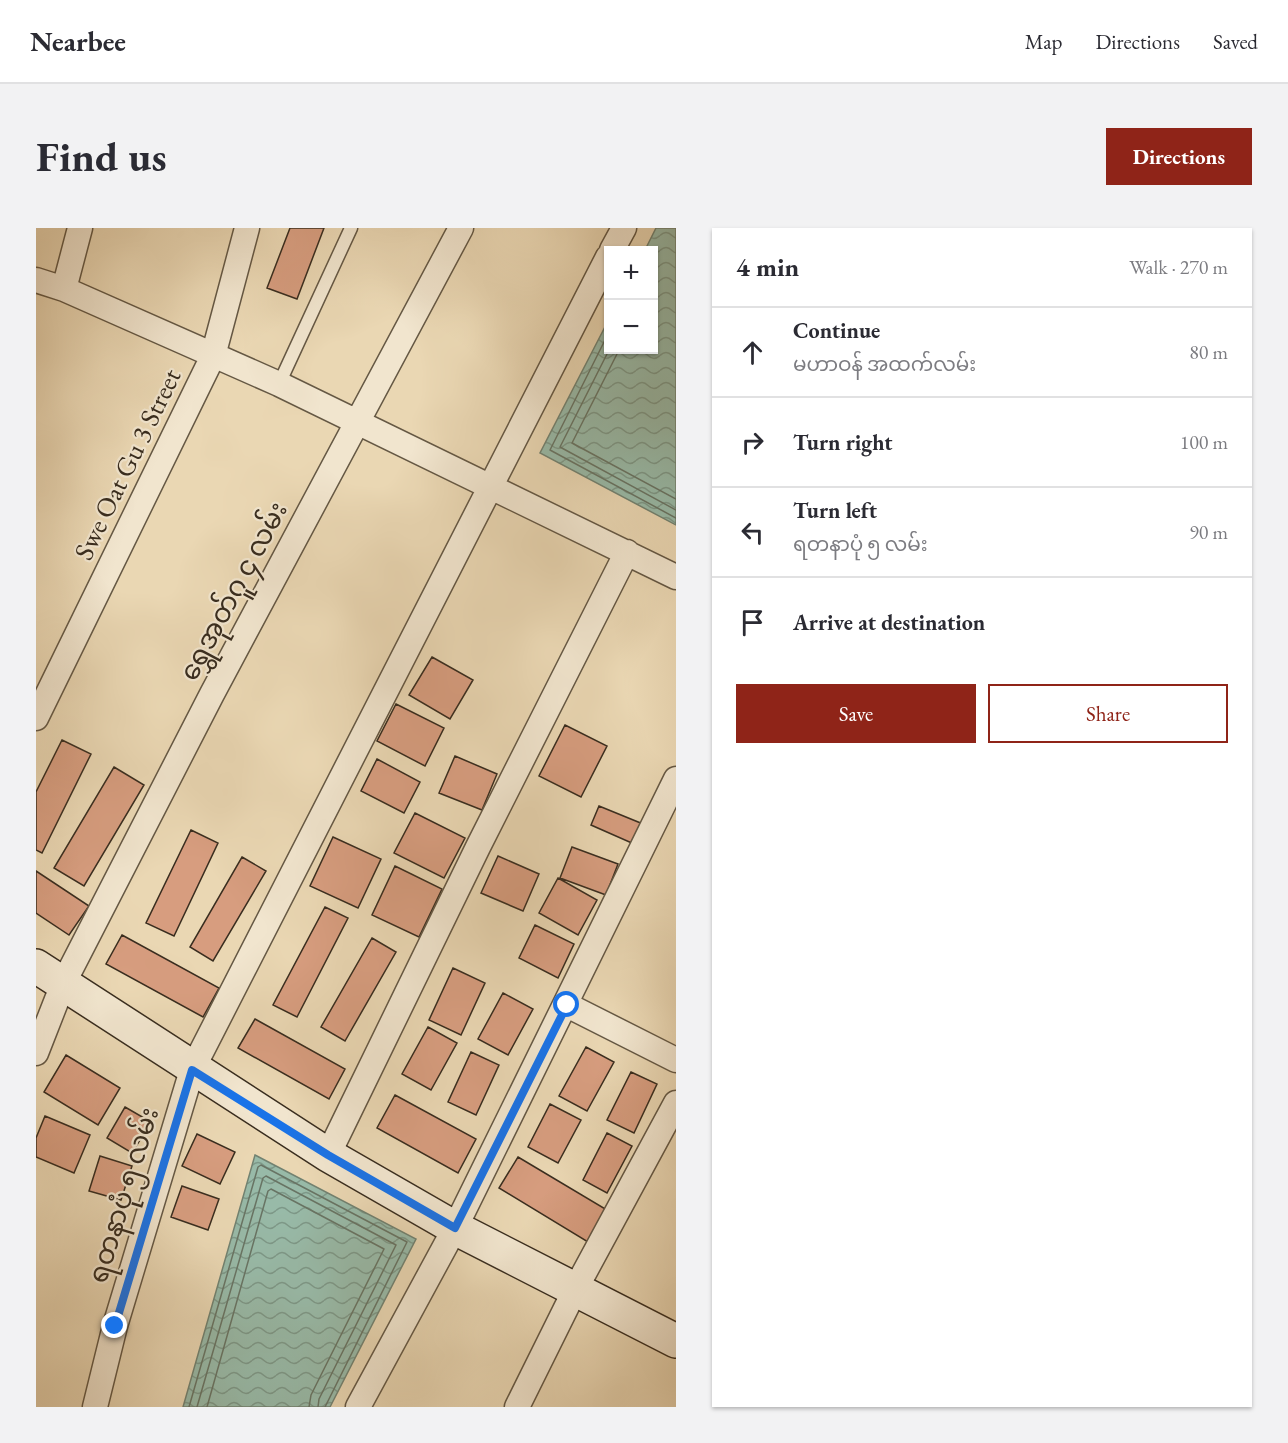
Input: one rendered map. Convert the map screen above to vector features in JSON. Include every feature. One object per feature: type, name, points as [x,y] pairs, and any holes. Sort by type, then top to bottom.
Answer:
[{"type":"main road","points":[[36,966],[192,1070],[328,1155],[455,1228],[676,1341]]},
{"type":"street","points":[[64,289],[80,228]]},
{"type":"street","name":"Swe Oat Gu 3 Street","points":[[36,718],[213,356],[247,228]]},
{"type":"street","name":"ရွှေအုတ်ဂူ ၄ လမ်း","points":[[36,1053],[63,984],[212,694],[461,228]]},
{"type":"street","points":[[614,246],[624,228]]},
{"type":"street","name":"ရတနာပုံ ၅ လမ်း","points":[[94,1407],[115,1326],[192,1070],[604,267]]},
{"type":"street","points":[[36,280],[64,289],[359,421],[676,577]]},
{"type":"street","points":[[328,1155],[478,847],[627,552]]},
{"type":"street","points":[[358,1407],[455,1228],[567,1005],[676,779]]},
{"type":"street","points":[[567,1005],[676,1060]]},
{"type":"street","points":[[517,1407],[576,1288],[676,1103]]},
{"type":"lane","points":[[279,384],[351,228]]},
{"type":"water","points":[[656,228],[676,228],[676,525],[540,453],[604,329],[604,354],[658,354],[658,246],[647,246]]},
{"type":"water","points":[[255,1155],[416,1239],[330,1407],[183,1407]]},
{"type":"building","points":[[290,228],[324,228],[297,299],[267,288]]},
{"type":"building","points":[[432,657],[473,680],[450,719],[409,695]]},
{"type":"building","points":[[396,704],[444,728],[425,766],[377,741]]},
{"type":"building","points":[[565,725],[607,746],[581,797],[539,776]]},
{"type":"building","points":[[62,740],[91,754],[42,853],[36,850],[36,792]]},
{"type":"building","points":[[455,756],[497,774],[482,810],[439,793]]},
{"type":"building","points":[[377,759],[420,782],[404,813],[361,791]]},
{"type":"building","points":[[114,767],[144,785],[84,886],[54,868]]},
{"type":"building","points":[[599,806],[643,824],[634,844],[591,825]]},
{"type":"building","points":[[415,813],[465,838],[444,878],[394,853]]},
{"type":"building","points":[[191,830],[218,843],[174,936],[146,923]]},
{"type":"building","points":[[333,837],[381,859],[358,908],[310,886]]},
{"type":"building","points":[[572,847],[618,864],[606,895],[560,878]]},
{"type":"building","points":[[498,856],[539,874],[523,911],[481,893]]},
{"type":"building","points":[[242,857],[266,871],[213,961],[190,947]]},
{"type":"building","points":[[395,866],[442,889],[419,937],[372,915]]},
{"type":"building","points":[[36,871],[89,906],[69,935],[36,913]]},
{"type":"building","points":[[558,878],[597,900],[578,935],[539,913]]},
{"type":"building","points":[[325,907],[348,918],[297,1017],[273,1005]]},
{"type":"building","points":[[535,925],[574,944],[558,978],[519,958]]},
{"type":"building","points":[[122,935],[219,988],[203,1017],[106,964]]},
{"type":"building","points":[[372,938],[396,952],[345,1041],[321,1027]]},
{"type":"building","points":[[453,968],[485,983],[461,1035],[429,1020]]},
{"type":"building","points":[[503,993],[533,1009],[508,1055],[478,1039]]},
{"type":"building","points":[[255,1019],[345,1069],[329,1099],[238,1048]]},
{"type":"building","points":[[428,1027],[457,1043],[431,1090],[402,1074]]},
{"type":"building","points":[[586,1047],[614,1062],[587,1111],[559,1096]]},
{"type":"building","points":[[471,1052],[499,1065],[476,1115],[448,1102]]},
{"type":"building","points":[[66,1055],[120,1088],[98,1125],[44,1092]]},
{"type":"building","points":[[631,1072],[657,1084],[634,1133],[607,1120]]},
{"type":"building","points":[[395,1095],[476,1139],[458,1173],[377,1128]]},
{"type":"building","points":[[550,1104],[581,1120],[558,1163],[528,1147]]},
{"type":"building","points":[[125,1107],[151,1122],[132,1153],[107,1138]]},
{"type":"building","points":[[45,1116],[90,1135],[74,1173],[36,1157],[36,1138]]},
{"type":"building","points":[[607,1133],[632,1146],[607,1193],[583,1180]]},
{"type":"building","points":[[197,1134],[235,1152],[220,1184],[182,1166]]},
{"type":"building","points":[[100,1156],[132,1166],[121,1200],[89,1191]]},
{"type":"building","points":[[518,1157],[607,1210],[588,1242],[499,1188]]},
{"type":"building","points":[[182,1186],[219,1199],[208,1230],[171,1217]]},
{"type":"route","points":[[115,1326],[192,1070],[328,1155],[455,1228],[567,1005]]}]
